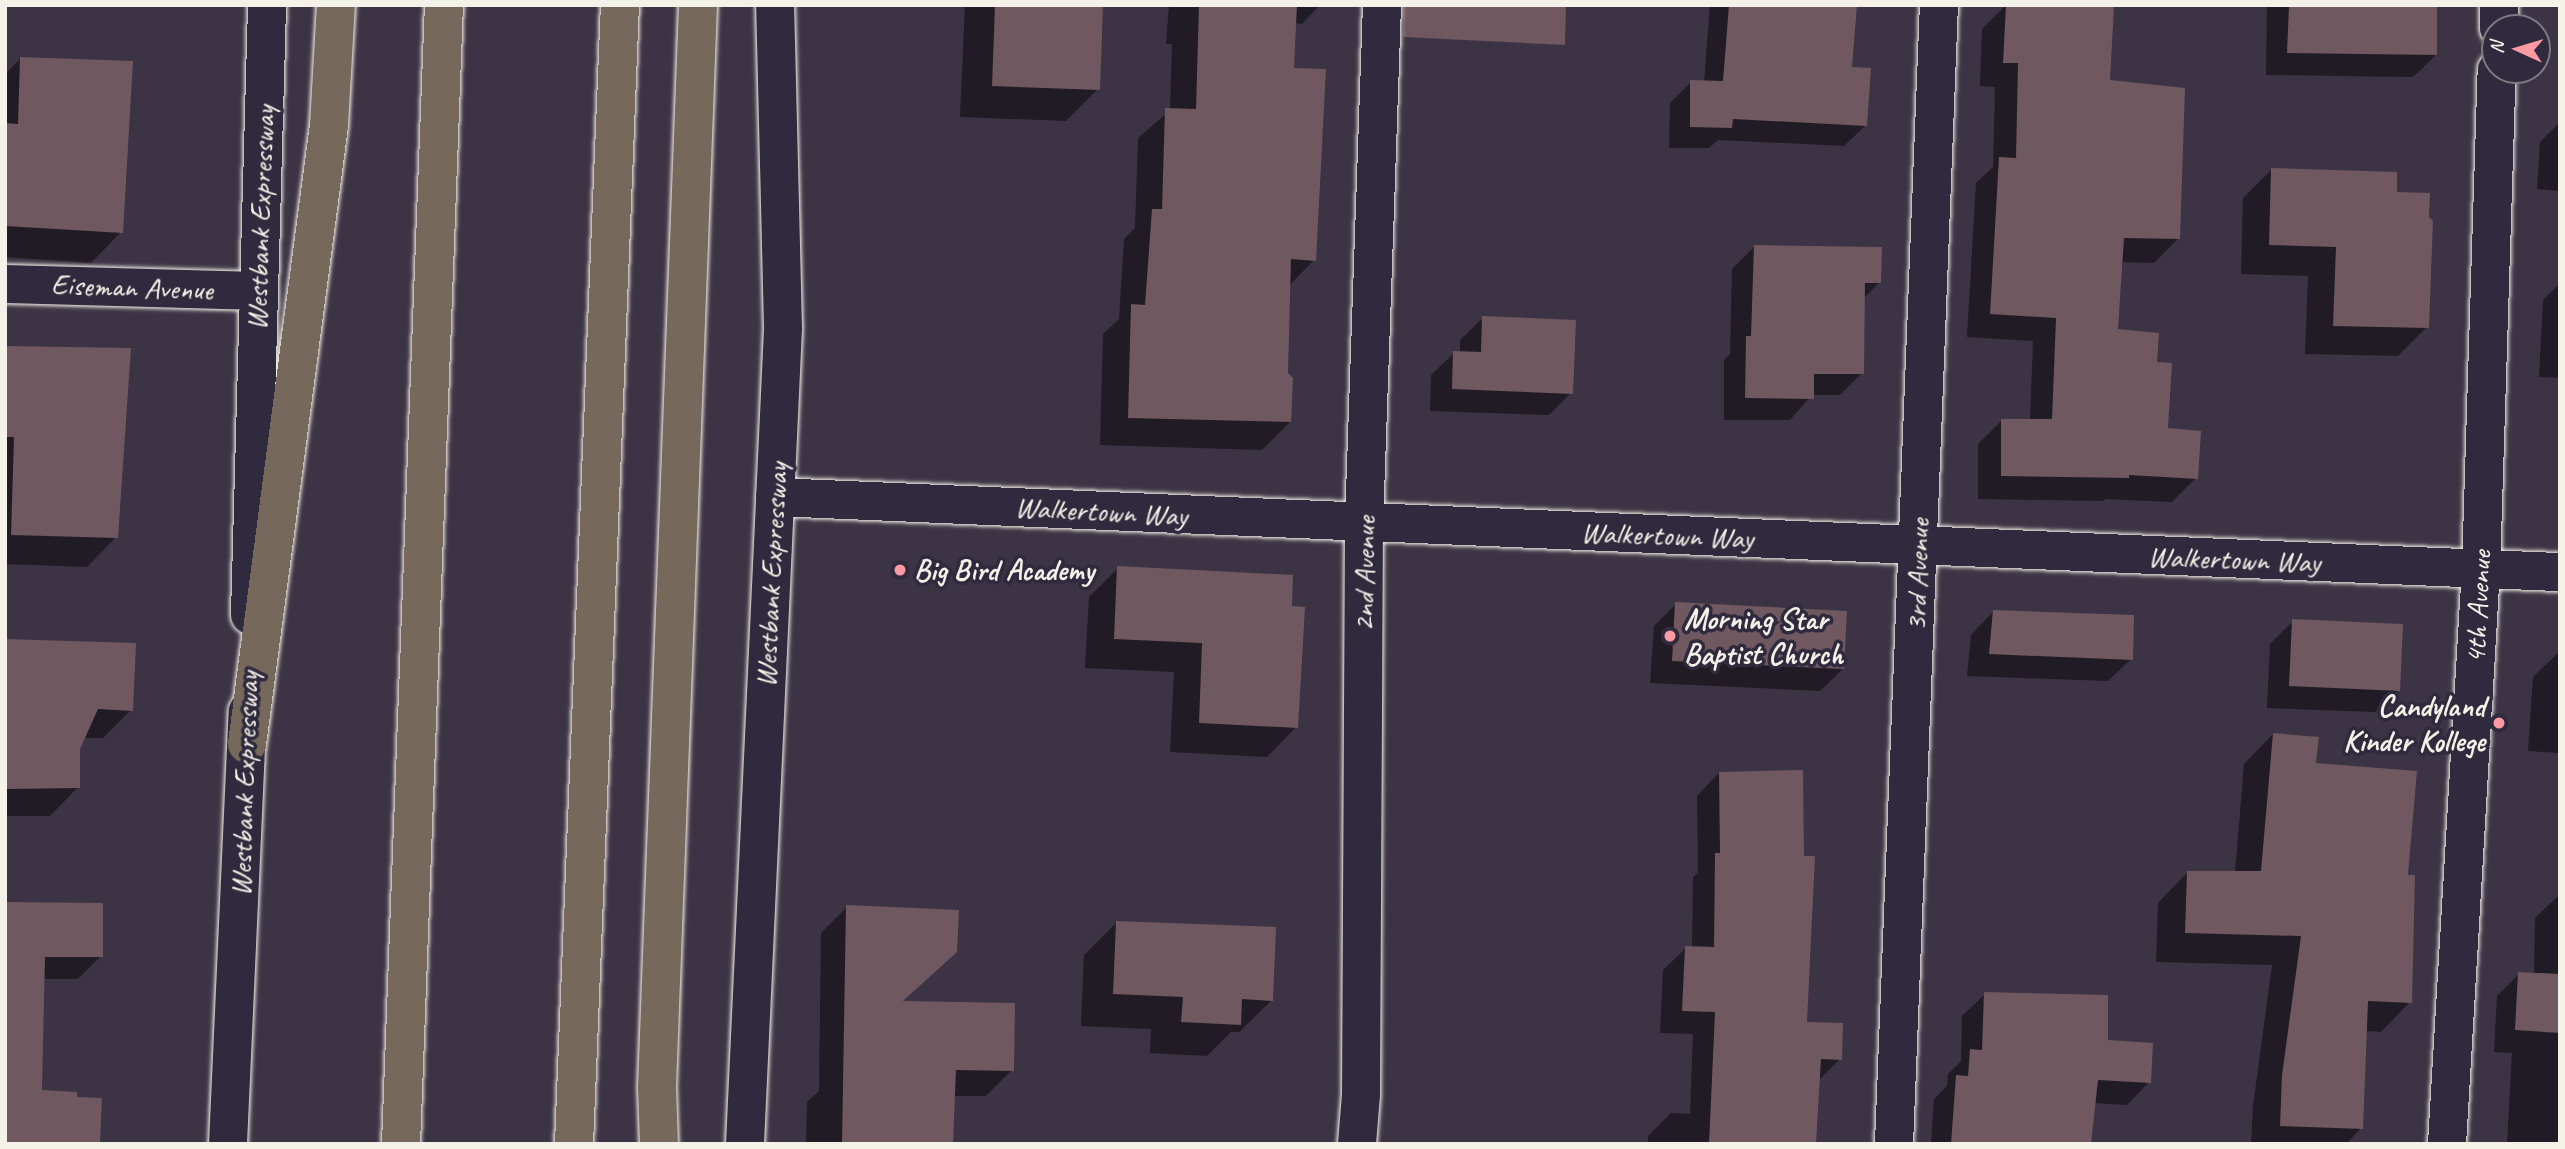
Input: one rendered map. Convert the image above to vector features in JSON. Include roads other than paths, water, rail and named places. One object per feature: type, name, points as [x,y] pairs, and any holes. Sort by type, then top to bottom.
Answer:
[{"type":"highway","points":[[247,744],[329,125],[336,5]]},
{"type":"highway","points":[[401,1144],[444,5]]},
{"type":"highway","points":[[575,1144],[620,5]]},
{"type":"highway","points":[[659,1144],[657,1087],[698,5]]},
{"type":"street","name":"Westbank Expressway","points":[[228,1144],[247,744],[267,5]]},
{"type":"street","name":"Westbank Expressway","points":[[744,1144],[783,328],[775,5]]},
{"type":"street","name":"2nd Avenue","points":[[1357,1144],[1361,1080],[1364,523],[1382,5]]},
{"type":"street","name":"3rd Avenue","points":[[1894,1144],[1939,5]]},
{"type":"street","name":"4th Avenue","points":[[2447,1144],[2480,569],[2497,84]]},
{"type":"street","name":"Eiseman Avenue","points":[[5,284],[258,291]]},
{"type":"street","name":"Walkertown Way","points":[[775,497],[2560,572]]},
{"type":"place","name":"Big Bird Academy","points":[[900,570]]},
{"type":"place","name":"Morning Star Baptist Church","points":[[1670,636]]},
{"type":"place","name":"Candyland Kinder Kollege","points":[[2499,723]]}]
